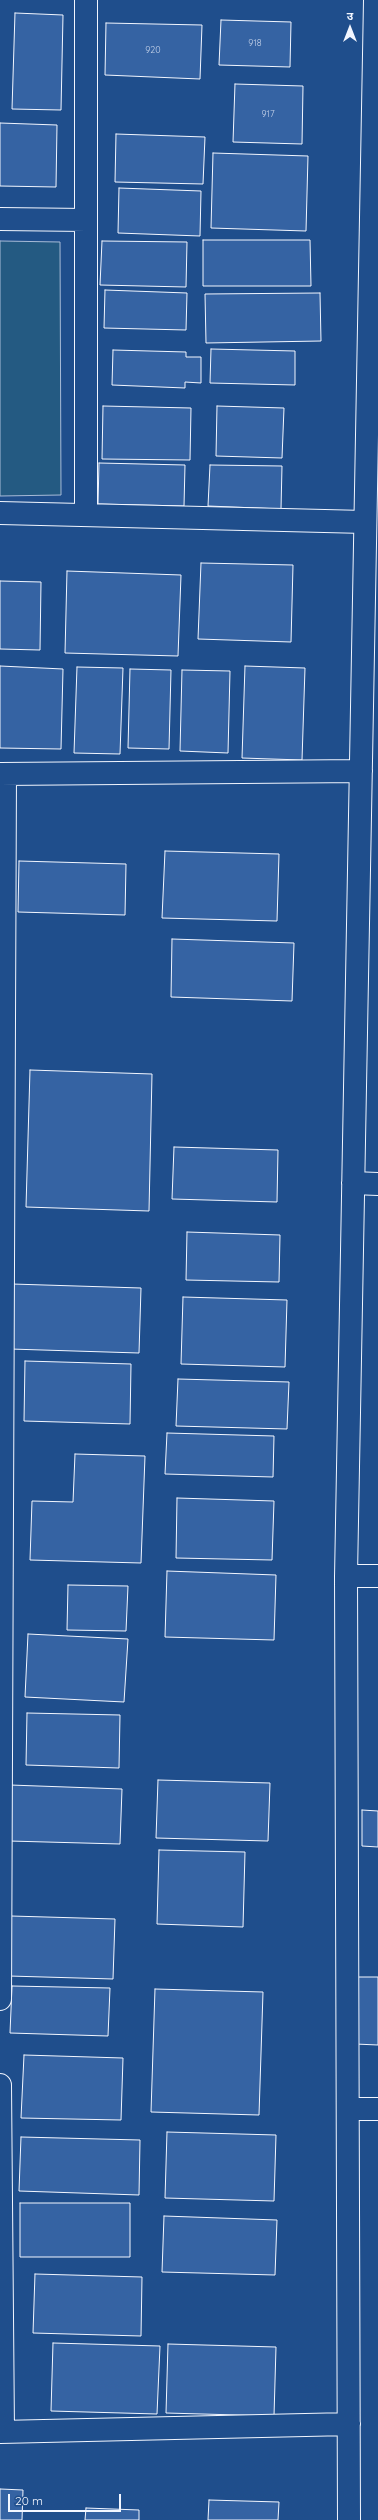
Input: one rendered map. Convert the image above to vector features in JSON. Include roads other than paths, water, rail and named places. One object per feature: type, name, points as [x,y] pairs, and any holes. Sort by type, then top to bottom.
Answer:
[{"type":"street","points":[[86,0],[86,515]]},
{"type":"street","points":[[349,2520],[346,1576],[353,1184],[369,820],[361,770],[365,522],[375,138],[375,0]]},
{"type":"street","points":[[0,219],[86,220]]},
{"type":"street","points":[[0,514],[365,522]]},
{"type":"street","points":[[0,1999],[2,774],[361,770]]},
{"type":"street","points":[[353,1184],[378,1184]]},
{"type":"street","points":[[346,1576],[378,1576]]},
{"type":"street","points":[[0,2085],[2,2432],[349,2424]]},
{"type":"street","points":[[348,2109],[378,2109]]}]
